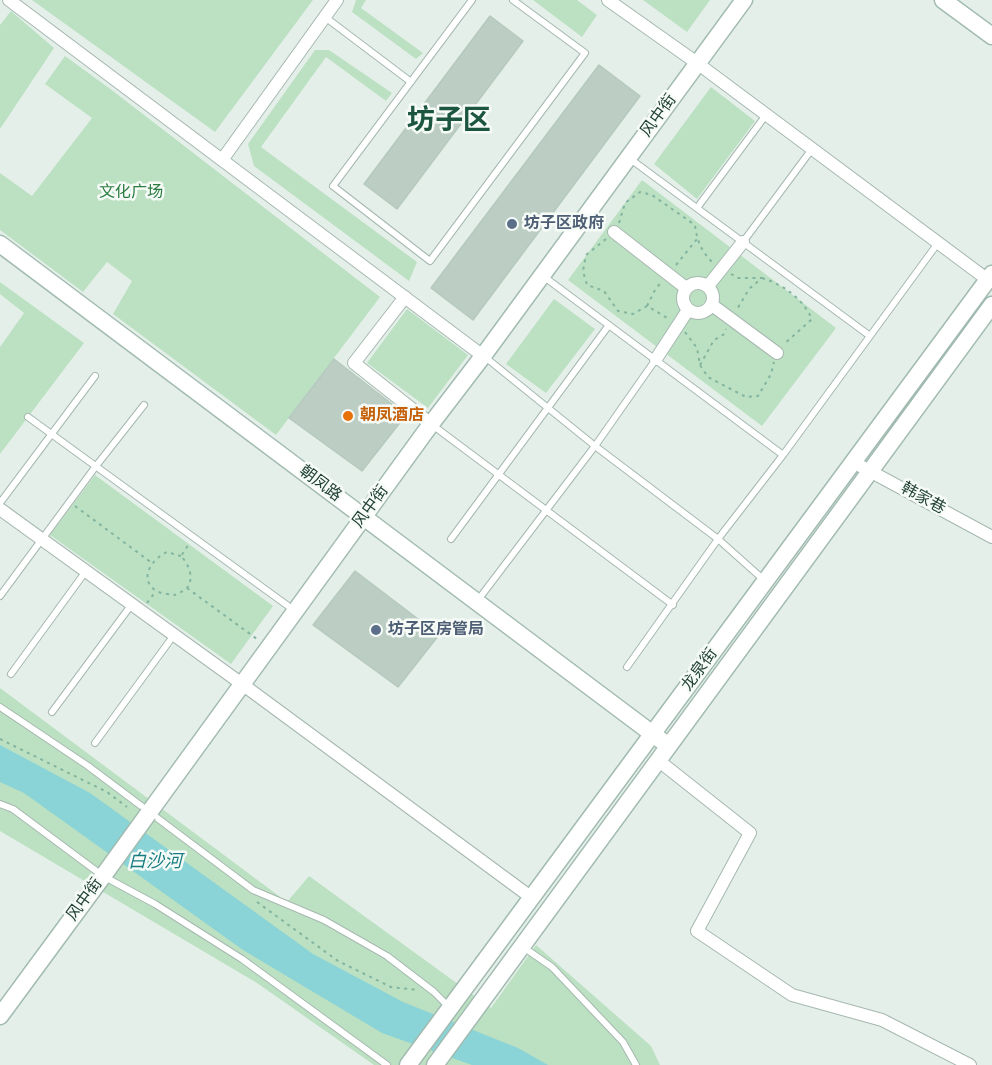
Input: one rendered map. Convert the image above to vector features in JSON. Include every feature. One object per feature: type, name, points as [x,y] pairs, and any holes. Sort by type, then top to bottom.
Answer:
[{"type":"street","points":[[0,8],[8,0],[483,356]]},
{"type":"street","points":[[222,160],[337,0]]},
{"type":"street","points":[[608,0],[697,63],[938,243],[990,277]]},
{"type":"street","name":"风中街","points":[[0,1016],[431,424],[744,0]]},
{"type":"street","points":[[943,0],[992,36]]},
{"type":"street","points":[[614,232],[687,288]]},
{"type":"street","points":[[708,286],[743,242]]},
{"type":"street","name":"朝凤路","points":[[0,244],[670,747]]},
{"type":"street","name":"龙泉街","points":[[409,1064],[990,277]]},
{"type":"street","points":[[695,283],[708,286],[713,295],[712,305],[701,313],[688,310],[683,297],[687,288],[695,283]]},
{"type":"street","points":[[405,297],[354,363],[431,424]]},
{"type":"street","points":[[712,305],[777,353]]},
{"type":"street","name":"龙泉街","points":[[435,1065],[992,305]]},
{"type":"street","points":[[656,360],[688,310]]},
{"type":"street","name":"韩家巷","points":[[853,462],[992,537]]},
{"type":"street","points":[[0,509],[532,898]]},
{"type":"street","points":[[659,761],[750,833],[697,931],[792,995],[882,1020],[970,1065]]},
{"type":"lane","points":[[472,0],[333,186],[430,261],[585,53],[513,0]]},
{"type":"lane","points":[[325,16],[411,82]]},
{"type":"lane","points":[[697,208],[766,115]]},
{"type":"lane","points":[[743,242],[812,149]]},
{"type":"lane","points":[[628,157],[870,336]]},
{"type":"lane","points":[[627,667],[718,539],[783,455],[938,243]]},
{"type":"lane","points":[[542,275],[783,455]]},
{"type":"lane","points":[[451,539],[609,325]]},
{"type":"lane","points":[[483,356],[595,446],[718,539],[766,581]]},
{"type":"lane","points":[[476,602],[595,446],[656,360]]},
{"type":"lane","points":[[0,502],[95,376]]},
{"type":"lane","points":[[0,596],[144,405]]},
{"type":"lane","points":[[28,417],[296,612]]},
{"type":"lane","points":[[431,424],[673,605]]},
{"type":"lane","points":[[11,674],[86,571]]},
{"type":"lane","points":[[52,712],[132,604]]},
{"type":"lane","points":[[95,743],[174,635]]},
{"type":"lane","points":[[0,707],[88,766],[253,890],[324,920],[387,956],[434,992],[450,1010]]},
{"type":"lane","points":[[0,804],[14,809],[105,874],[242,959],[387,1065]]},
{"type":"lane","points":[[523,947],[552,967],[623,1042],[636,1065]]},
{"type":"path","points":[[73,505],[152,563]]},
{"type":"path","points":[[181,556],[194,537]]},
{"type":"path","points":[[167,552],[181,556],[187,563],[190,578],[187,588],[175,596],[156,591],[149,583],[149,569],[152,563],[156,556],[167,552]]},
{"type":"path","points":[[187,588],[269,648]]},
{"type":"green space","points":[[32,0],[313,0],[215,132]]},
{"type":"green space","points":[[356,0],[366,0],[361,8],[423,53],[416,59],[352,12]]},
{"type":"green space","points":[[533,0],[577,0],[597,15],[582,37]]},
{"type":"green space","points":[[643,0],[710,0],[687,32]]},
{"type":"green space","points":[[11,11],[54,48],[0,129],[0,25]]},
{"type":"green space","points":[[315,50],[329,50],[392,93],[386,101],[326,57],[261,147],[417,262],[409,281],[254,166],[248,144]]},
{"type":"green space","name":"文化广场","points":[[65,56],[380,297],[276,435],[113,314],[132,281],[107,262],[83,292],[0,230],[0,173],[32,196],[92,118],[45,84]]},
{"type":"green space","points":[[711,87],[755,121],[697,199],[654,164]]},
{"type":"green space","points":[[642,180],[836,328],[762,426],[568,280]]},
{"type":"green space","points":[[0,282],[84,343],[0,454],[0,347],[24,313],[0,294]]},
{"type":"green space","points":[[554,299],[595,329],[546,393],[506,364]]},
{"type":"green space","points":[[407,309],[468,355],[428,408],[367,363]]},
{"type":"green space","points":[[95,475],[273,606],[231,664],[50,535]]},
{"type":"green space","points":[[0,688],[287,902],[309,876],[491,1008],[536,945],[651,1046],[660,1065],[374,1065],[257,983],[0,831]]},
{"type":"water","name":"白沙河","points":[[0,745],[90,793],[313,954],[403,1002],[518,1048],[548,1065],[472,1065],[382,1033],[243,950],[24,793],[0,782]]},
{"type":"building","points":[[490,16],[523,41],[397,209],[364,184]]},
{"type":"building","name":"坊子区政府","points":[[599,65],[640,96],[473,320],[431,288]]},
{"type":"building","name":"朝凤酒店","points":[[334,359],[406,415],[362,471],[289,418]]},
{"type":"building","name":"坊子区房管局","points":[[355,571],[439,635],[398,687],[313,625]]},
{"type":"place","name":"坊子区政府","points":[[512,224]]},
{"type":"place","name":"朝凤酒店","points":[[348,416]]},
{"type":"place","name":"坊子区房管局","points":[[376,630]]},
{"type":"district","name":"坊子区","points":[[449,122]]}]
